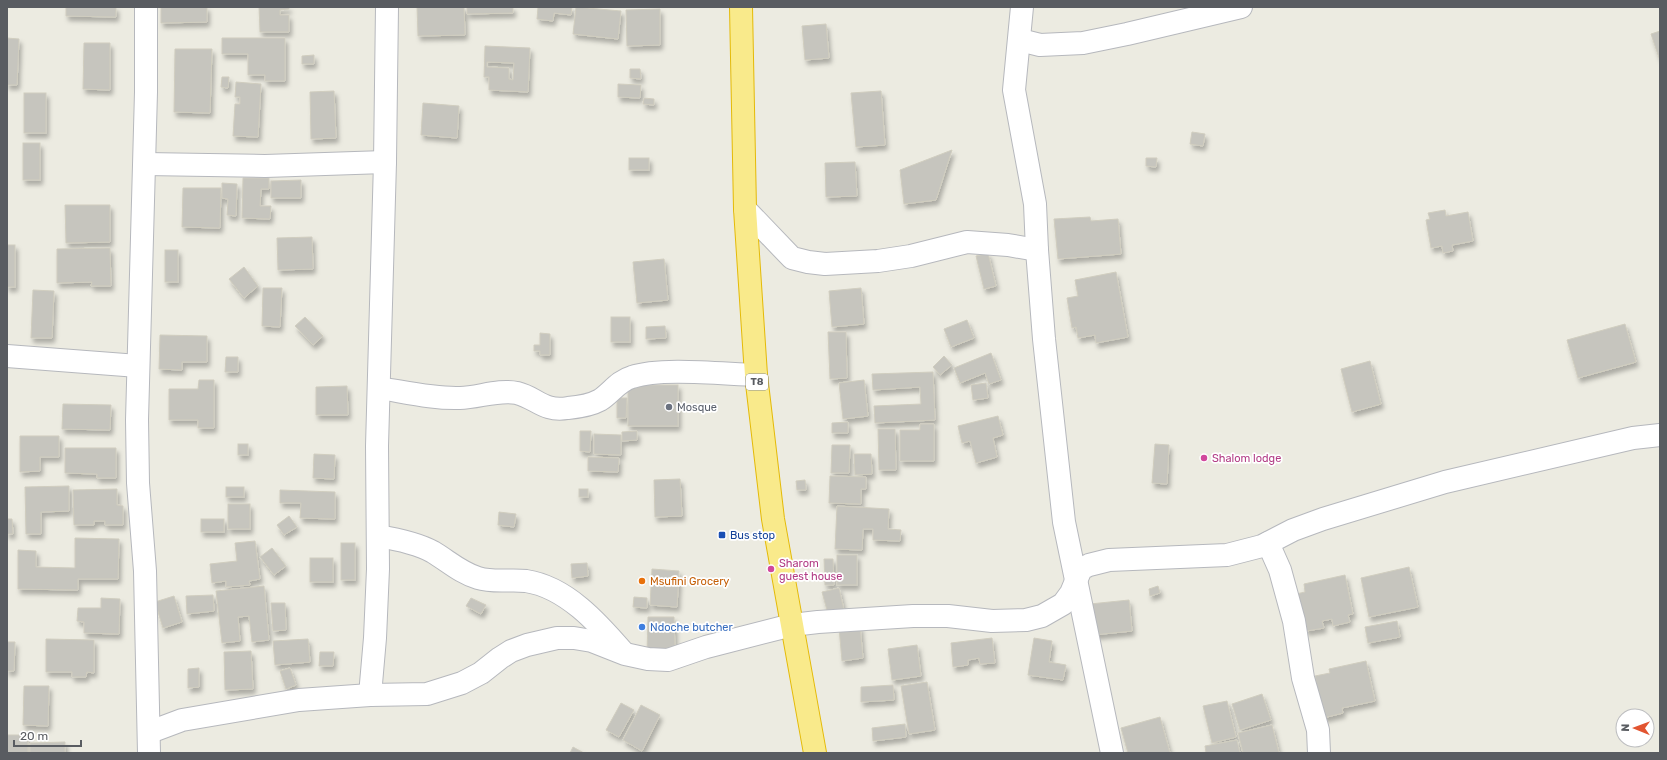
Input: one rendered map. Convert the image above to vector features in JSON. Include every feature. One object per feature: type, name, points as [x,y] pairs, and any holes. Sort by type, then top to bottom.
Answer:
[{"type":"highway","name":"T8","points":[[741,7],[745,209],[756,375],[773,520],[815,753]]},
{"type":"street","points":[[146,7],[145,164],[138,366],[138,483],[145,571],[149,743]]},
{"type":"street","points":[[370,695],[375,638],[378,536],[379,388],[385,162],[387,7]]},
{"type":"street","points":[[1022,7],[1014,90],[1025,142],[1035,204],[1037,250],[1064,522],[1077,578],[1112,753]]},
{"type":"street","points":[[1020,40],[1040,45],[1083,43],[1241,7]]},
{"type":"street","points":[[145,164],[265,166],[385,162]]},
{"type":"street","points":[[745,209],[792,258],[808,262],[825,264],[878,262],[911,256],[967,242],[1008,245],[1037,250]]},
{"type":"street","points":[[7,356],[138,366]]},
{"type":"street","points":[[379,388],[431,396],[459,398],[503,392],[517,393],[554,409],[566,409],[585,406],[600,399],[625,379],[634,376],[665,373],[756,375]]},
{"type":"street","points":[[149,743],[182,720],[253,707],[299,700],[370,695],[427,694],[446,690],[481,673],[511,651],[527,645],[557,638],[574,638],[592,641],[625,654],[648,659],[668,660],[706,647],[792,625],[899,616],[948,616],[992,621],[1026,620],[1042,616],[1063,604],[1071,593],[1077,578],[1085,566],[1109,560],[1227,555],[1268,543],[1293,530],[1323,519],[1452,480],[1633,438],[1660,435]]},
{"type":"street","points":[[378,536],[431,551],[453,566],[477,578],[489,581],[525,581],[546,586],[560,593],[588,615],[625,654]]},
{"type":"street","points":[[1268,543],[1280,570],[1294,621],[1303,678],[1318,730],[1319,753]]},
{"type":"building","points":[[66,7],[116,7],[116,17],[66,16]]},
{"type":"building","points":[[161,7],[207,7],[207,22],[161,23]]},
{"type":"building","points":[[259,7],[289,7],[289,9],[280,10],[280,15],[289,15],[289,32],[260,32]]},
{"type":"building","points":[[417,7],[464,7],[465,35],[418,36]]},
{"type":"building","points":[[467,7],[513,7],[513,13],[467,14]]},
{"type":"building","points":[[538,7],[572,7],[571,15],[554,13],[553,21],[537,19]]},
{"type":"building","points":[[576,7],[621,11],[618,39],[573,34]]},
{"type":"building","points":[[660,9],[660,45],[627,46],[626,10]]},
{"type":"building","points":[[826,24],[829,58],[805,60],[802,26]]},
{"type":"building","points":[[1660,31],[1660,58],[1659,58],[1651,34]]},
{"type":"building","points":[[7,38],[19,39],[17,85],[7,85]]},
{"type":"building","points":[[222,38],[285,38],[285,81],[265,81],[265,75],[248,75],[248,54],[222,54]]},
{"type":"building","points":[[84,43],[110,43],[110,90],[83,89]]},
{"type":"building","points":[[485,46],[530,48],[528,92],[489,90],[489,77],[484,77]],"holes":[[[487,62],[514,63],[513,80],[509,79],[509,68],[487,67]]]},
{"type":"building","points":[[175,49],[212,49],[210,113],[174,112]]},
{"type":"building","points":[[314,55],[314,64],[302,64],[302,56]]},
{"type":"building","points":[[630,69],[640,69],[641,79],[630,78]]},
{"type":"building","points":[[222,77],[229,77],[228,88],[221,87]]},
{"type":"building","points":[[236,82],[261,84],[258,137],[233,136],[235,104],[240,104],[240,97],[235,97]]},
{"type":"building","points":[[618,84],[641,85],[640,98],[618,97]]},
{"type":"building","points":[[334,91],[336,138],[311,139],[310,92]]},
{"type":"building","points":[[881,91],[885,145],[856,147],[851,93]]},
{"type":"building","points":[[24,93],[46,93],[46,133],[24,133]]},
{"type":"building","points":[[644,98],[654,99],[654,105],[643,104]]},
{"type":"building","points":[[423,103],[459,106],[457,138],[421,135]]},
{"type":"building","points":[[1192,132],[1205,134],[1203,146],[1190,144]]},
{"type":"building","points":[[23,143],[40,143],[40,180],[23,180]]},
{"type":"building","points":[[952,150],[936,200],[904,204],[900,170]]},
{"type":"building","points":[[629,158],[649,158],[649,170],[629,170]]},
{"type":"building","points":[[1146,158],[1157,158],[1156,167],[1146,166]]},
{"type":"building","points":[[855,162],[857,196],[826,197],[825,163]]},
{"type":"building","points":[[243,178],[269,178],[269,189],[261,189],[260,206],[271,206],[270,219],[242,218]]},
{"type":"building","points":[[301,180],[301,198],[271,198],[271,181]]},
{"type":"building","points":[[222,183],[237,184],[236,216],[227,215],[228,199],[222,198]]},
{"type":"building","points":[[183,188],[221,188],[220,228],[182,227]]},
{"type":"building","points":[[65,205],[110,205],[110,242],[66,243]]},
{"type":"building","points":[[1445,210],[1446,216],[1468,212],[1473,241],[1452,245],[1453,251],[1443,253],[1442,246],[1431,248],[1426,220],[1430,219],[1428,213]]},
{"type":"building","points":[[1090,217],[1091,221],[1118,219],[1121,254],[1058,259],[1054,219]]},
{"type":"building","points":[[312,237],[313,269],[278,270],[277,238]]},
{"type":"building","points":[[7,245],[15,245],[15,287],[7,287]]},
{"type":"building","points":[[110,248],[111,286],[91,286],[92,282],[57,283],[57,249]]},
{"type":"building","points":[[165,250],[178,250],[178,282],[165,282]]},
{"type":"building","points":[[988,253],[996,286],[984,289],[976,256]]},
{"type":"building","points":[[664,259],[668,300],[637,303],[633,262]]},
{"type":"building","points":[[244,267],[258,286],[244,298],[229,279]]},
{"type":"building","points":[[1116,272],[1128,337],[1096,343],[1095,335],[1078,338],[1076,327],[1072,328],[1067,298],[1078,296],[1075,280]]},
{"type":"building","points":[[263,288],[282,288],[280,327],[262,326]]},
{"type":"building","points":[[861,288],[864,324],[832,327],[829,291]]},
{"type":"building","points":[[33,290],[54,291],[52,338],[31,338]]},
{"type":"building","points":[[305,317],[323,336],[313,345],[295,326]]},
{"type":"building","points":[[611,317],[630,317],[630,342],[611,342]]},
{"type":"building","points":[[967,320],[974,338],[951,347],[944,329]]},
{"type":"building","points":[[1625,324],[1636,362],[1578,378],[1567,340]]},
{"type":"building","points":[[665,326],[666,338],[646,339],[646,327]]},
{"type":"building","points":[[828,332],[846,332],[847,378],[830,379]]},
{"type":"building","points":[[540,333],[550,334],[550,355],[540,355],[540,351],[534,351],[534,345],[540,345]]},
{"type":"building","points":[[160,335],[207,336],[207,362],[182,362],[182,370],[159,369]]},
{"type":"building","points":[[991,353],[1001,380],[989,384],[985,373],[960,383],[954,368]]},
{"type":"building","points":[[944,356],[952,365],[940,375],[933,367]]},
{"type":"building","points":[[226,357],[238,357],[238,372],[225,372]]},
{"type":"building","points":[[1370,361],[1381,404],[1352,412],[1341,369]]},
{"type":"building","points":[[933,372],[935,420],[875,423],[874,406],[921,404],[920,387],[873,390],[872,374]]},
{"type":"building","points":[[199,380],[214,380],[214,428],[198,428],[198,420],[169,420],[169,389],[198,389]]},
{"type":"building","points":[[864,380],[868,416],[843,419],[839,383]]},
{"type":"building","points":[[986,383],[988,398],[973,400],[971,385]]},
{"type":"building","points":[[628,385],[678,385],[678,426],[628,426]]},
{"type":"building","points":[[347,386],[348,415],[316,415],[316,387]]},
{"type":"building","points":[[617,398],[627,398],[626,418],[617,418]]},
{"type":"building","points":[[63,404],[111,405],[110,430],[62,429]]},
{"type":"building","points":[[998,416],[1003,435],[993,438],[997,457],[976,463],[970,441],[962,443],[958,426]]},
{"type":"building","points":[[848,422],[848,433],[832,433],[832,423]]},
{"type":"building","points":[[920,424],[934,424],[934,461],[900,461],[900,430],[920,430]]},
{"type":"building","points":[[878,429],[895,429],[896,470],[879,470]]},
{"type":"building","points":[[580,431],[591,431],[590,452],[580,451]]},
{"type":"building","points":[[637,431],[637,440],[622,441],[622,432]]},
{"type":"building","points":[[594,434],[621,435],[621,455],[594,454]]},
{"type":"building","points":[[20,436],[59,436],[59,457],[40,457],[40,471],[20,472]]},
{"type":"building","points":[[238,444],[248,444],[248,455],[238,455]]},
{"type":"building","points":[[1155,444],[1169,445],[1167,484],[1152,483]]},
{"type":"building","points":[[832,445],[850,445],[849,473],[831,473]]},
{"type":"building","points":[[65,448],[116,448],[116,478],[97,478],[97,474],[65,473]]},
{"type":"building","points":[[314,454],[335,455],[334,479],[313,478]]},
{"type":"building","points":[[854,454],[871,454],[872,474],[855,475]]},
{"type":"building","points":[[588,457],[619,458],[618,472],[588,471]]},
{"type":"building","points":[[830,476],[866,477],[866,489],[861,489],[861,504],[829,503]]},
{"type":"building","points":[[680,479],[682,516],[655,517],[654,480]]},
{"type":"building","points":[[805,480],[806,490],[797,490],[796,481]]},
{"type":"building","points":[[69,486],[69,511],[41,512],[41,534],[26,534],[25,487]]},
{"type":"building","points":[[226,487],[244,487],[244,497],[226,497]]},
{"type":"building","points":[[117,489],[117,505],[123,506],[123,525],[105,525],[105,521],[94,521],[94,525],[74,525],[73,490]]},
{"type":"building","points":[[579,489],[588,489],[588,497],[579,497]]},
{"type":"building","points":[[280,490],[335,492],[335,519],[300,518],[301,503],[280,503]]},
{"type":"building","points":[[228,504],[250,504],[250,529],[228,529]]},
{"type":"building","points":[[837,506],[889,509],[888,529],[901,530],[900,541],[873,540],[873,529],[863,529],[862,550],[835,549]]},
{"type":"building","points":[[499,512],[516,514],[514,527],[498,525]]},
{"type":"building","points":[[289,516],[297,527],[284,535],[277,525]]},
{"type":"building","points":[[7,519],[12,519],[13,534],[7,534]]},
{"type":"building","points":[[201,519],[224,519],[224,532],[201,532]]},
{"type":"building","points":[[75,538],[119,539],[118,579],[78,579],[78,590],[18,589],[18,550],[36,551],[36,567],[75,568]]},
{"type":"building","points":[[255,541],[260,579],[249,581],[250,585],[226,587],[226,581],[212,583],[210,564],[237,561],[235,543]]},
{"type":"building","points":[[341,543],[355,543],[355,580],[341,580]]},
{"type":"building","points":[[272,548],[286,566],[274,575],[260,557]]},
{"type":"building","points":[[837,555],[857,555],[857,585],[837,585]]},
{"type":"building","points":[[310,558],[333,558],[333,582],[310,582]]},
{"type":"building","points":[[824,559],[833,559],[834,585],[825,585]]},
{"type":"building","points":[[587,563],[588,576],[572,578],[571,564]]},
{"type":"building","points":[[1409,567],[1418,607],[1369,617],[1361,578]]},
{"type":"building","points":[[652,569],[679,571],[677,607],[650,605]]},
{"type":"building","points":[[1345,575],[1353,614],[1348,615],[1350,622],[1333,626],[1332,619],[1322,621],[1324,628],[1306,631],[1296,594],[1305,592],[1304,584]]},
{"type":"building","points":[[264,586],[269,640],[252,642],[249,616],[238,617],[240,641],[222,643],[216,591]]},
{"type":"building","points":[[1158,586],[1160,593],[1150,596],[1149,589]]},
{"type":"building","points":[[839,588],[844,610],[828,614],[822,592]]},
{"type":"building","points":[[213,595],[214,611],[187,614],[186,596]]},
{"type":"building","points":[[174,596],[182,622],[163,628],[155,602]]},
{"type":"building","points":[[634,597],[647,598],[647,608],[633,607]]},
{"type":"building","points":[[101,598],[120,599],[119,634],[84,633],[84,622],[77,621],[78,608],[101,608]]},
{"type":"building","points":[[471,598],[486,605],[481,614],[466,606]]},
{"type":"building","points":[[1129,600],[1132,631],[1093,635],[1090,604]]},
{"type":"building","points":[[271,603],[285,603],[286,630],[273,631]]},
{"type":"building","points":[[648,617],[674,617],[675,651],[647,652]]},
{"type":"building","points":[[1397,621],[1400,637],[1368,643],[1365,627]]},
{"type":"building","points":[[860,626],[863,658],[842,661],[839,628]]},
{"type":"building","points":[[992,638],[995,663],[980,664],[979,658],[968,660],[968,665],[953,667],[951,643]]},
{"type":"building","points":[[1034,638],[1052,641],[1049,662],[1066,665],[1063,680],[1028,675]]},
{"type":"building","points":[[46,639],[94,640],[94,673],[87,672],[86,677],[72,677],[72,672],[46,672]]},
{"type":"building","points":[[308,639],[310,662],[275,665],[273,641]]},
{"type":"building","points":[[7,642],[15,642],[14,671],[7,671]]},
{"type":"building","points":[[917,645],[921,676],[892,680],[888,649]]},
{"type":"building","points":[[251,651],[253,689],[225,690],[224,652]]},
{"type":"building","points":[[320,652],[334,652],[333,666],[319,666]]},
{"type":"building","points":[[1366,661],[1375,701],[1342,708],[1343,713],[1323,718],[1315,676],[1330,673],[1329,669]]},
{"type":"building","points":[[199,668],[199,687],[188,688],[188,669]]},
{"type":"building","points":[[290,668],[296,685],[286,689],[280,671]]},
{"type":"building","points":[[927,682],[935,730],[909,734],[901,686]]},
{"type":"building","points":[[893,685],[894,700],[861,702],[861,687]]},
{"type":"building","points":[[24,686],[49,686],[48,726],[23,725]]},
{"type":"building","points":[[1262,694],[1271,720],[1240,730],[1232,704]]},
{"type":"building","points":[[1227,701],[1236,737],[1212,743],[1203,706]]},
{"type":"building","points":[[621,703],[634,710],[619,737],[606,730]]},
{"type":"building","points":[[641,705],[660,715],[642,751],[623,740]]},
{"type":"building","points":[[1160,717],[1170,753],[1128,753],[1121,728]]},
{"type":"building","points":[[905,724],[906,737],[873,741],[872,728]]},
{"type":"building","points":[[1272,725],[1279,753],[1243,753],[1238,733]]},
{"type":"building","points":[[7,735],[28,735],[28,753],[7,753]]},
{"type":"building","points":[[1237,740],[1240,753],[1206,753],[1205,746]]},
{"type":"building","points":[[65,742],[65,753],[30,753],[30,743]]},
{"type":"building","points":[[573,747],[584,753],[570,753]]},
{"type":"place","name":"Mosque","points":[[669,407]]},
{"type":"place","name":"Shalom lodge","points":[[1204,458]]},
{"type":"place","name":"Bus stop","points":[[722,535]]},
{"type":"place","name":"Sharom guest house","points":[[771,569]]},
{"type":"place","name":"Msufini Grocery","points":[[642,581]]},
{"type":"place","name":"Ndoche butcher","points":[[642,627]]}]
